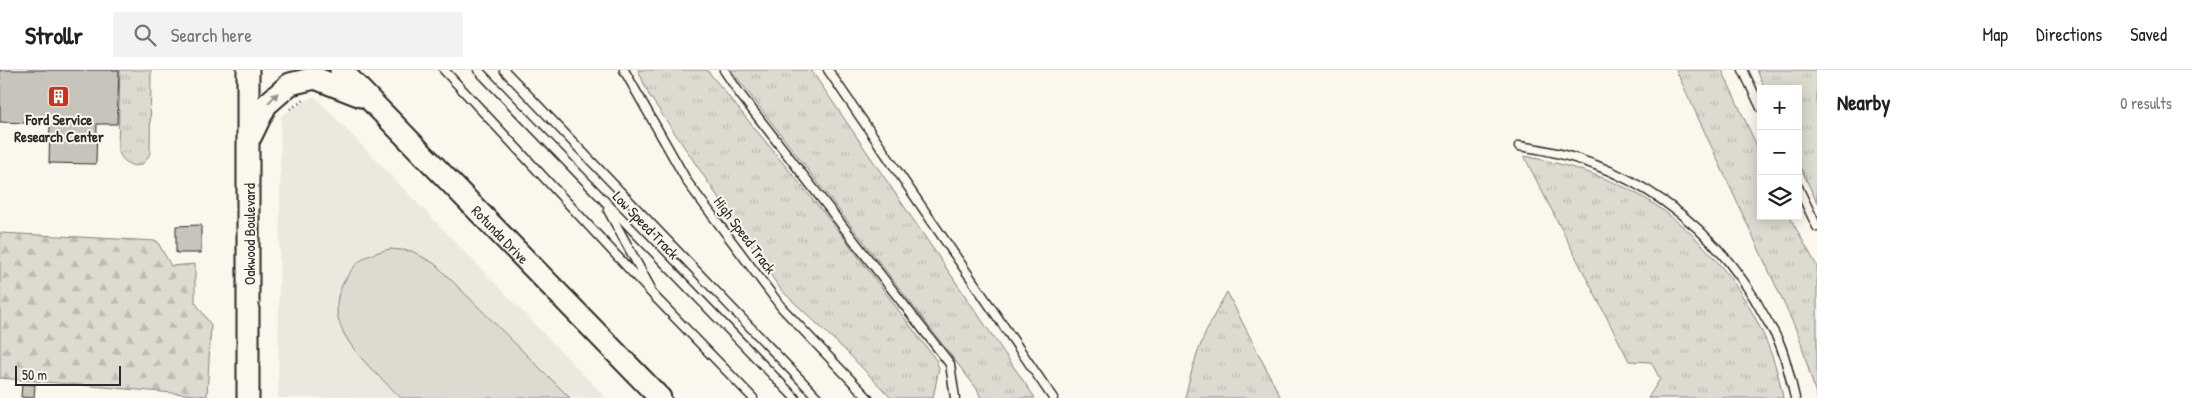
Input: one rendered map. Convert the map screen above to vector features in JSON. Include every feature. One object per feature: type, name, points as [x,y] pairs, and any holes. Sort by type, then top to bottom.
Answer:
[{"type":"main road","name":"Oakwood Boulevard","points":[[248,70],[248,398]]},
{"type":"main road","name":"Rotunda Drive","points":[[341,70],[660,398]]},
{"type":"main road","points":[[249,140],[266,105],[280,92],[296,82],[315,78],[342,87],[372,102]]},
{"type":"lane","points":[[444,70],[656,298],[753,398]]},
{"type":"lane","name":"Low Speed Track","points":[[478,70],[795,398]]},
{"type":"lane","points":[[504,70],[818,398]]},
{"type":"lane","name":"High Speed Track","points":[[624,70],[688,183],[782,308],[868,398]]},
{"type":"lane","points":[[724,70],[740,94],[950,364],[954,398]]},
{"type":"lane","points":[[828,70],[1053,398]]},
{"type":"lane","points":[[1743,70],[1757,100]]},
{"type":"lane","points":[[1519,146],[1551,150],[1616,172],[1646,189],[1704,234],[1730,262],[1753,294],[1781,346],[1795,398]]},
{"type":"lane","points":[[1802,195],[1817,227]]},
{"type":"lane","points":[[602,200],[656,298]]},
{"type":"path","points":[[286,111],[307,99]]},
{"type":"shaded area","points":[[314,96],[606,398],[278,398],[281,116]]},
{"type":"green space","points":[[120,70],[151,70],[150,152],[143,163],[134,166],[125,161],[118,150]]},
{"type":"green space","points":[[638,70],[707,70],[845,239],[936,360],[939,368],[933,398],[891,398],[847,352],[781,290],[649,95]]},
{"type":"green space","points":[[731,70],[811,70],[1035,398],[981,398],[977,389]]},
{"type":"green space","points":[[1676,70],[1722,70],[1757,146],[1757,220],[1791,220],[1817,266],[1817,398],[1799,336]]},
{"type":"green space","points":[[1757,70],[1817,70],[1817,203],[1802,171],[1802,85],[1763,85]]},
{"type":"green space","points":[[1524,156],[1576,169],[1614,182],[1654,204],[1681,225],[1706,249],[1728,275],[1747,304],[1763,335],[1775,366],[1783,398],[1648,398],[1660,379],[1651,362],[1629,361]]},
{"type":"green space","points":[[0,233],[157,241],[171,266],[195,264],[195,302],[211,325],[207,396],[0,378]]},
{"type":"green space","points":[[390,249],[412,251],[435,264],[570,398],[401,398],[376,374],[351,345],[342,330],[337,314],[338,297],[345,280],[354,267],[363,258]]},
{"type":"green space","points":[[1227,292],[1281,398],[1185,398],[1192,369],[1201,344]]},
{"type":"building","name":"Ford Service Research Center","points":[[0,70],[119,70],[117,124],[97,124],[96,164],[49,163],[50,124],[0,122]]},
{"type":"building","points":[[201,225],[201,253],[176,253],[176,226]]},
{"type":"building","points":[[22,384],[35,385],[34,398],[21,397]]},
{"type":"place","name":"Ford Service Research Center","points":[[59,96]]}]
